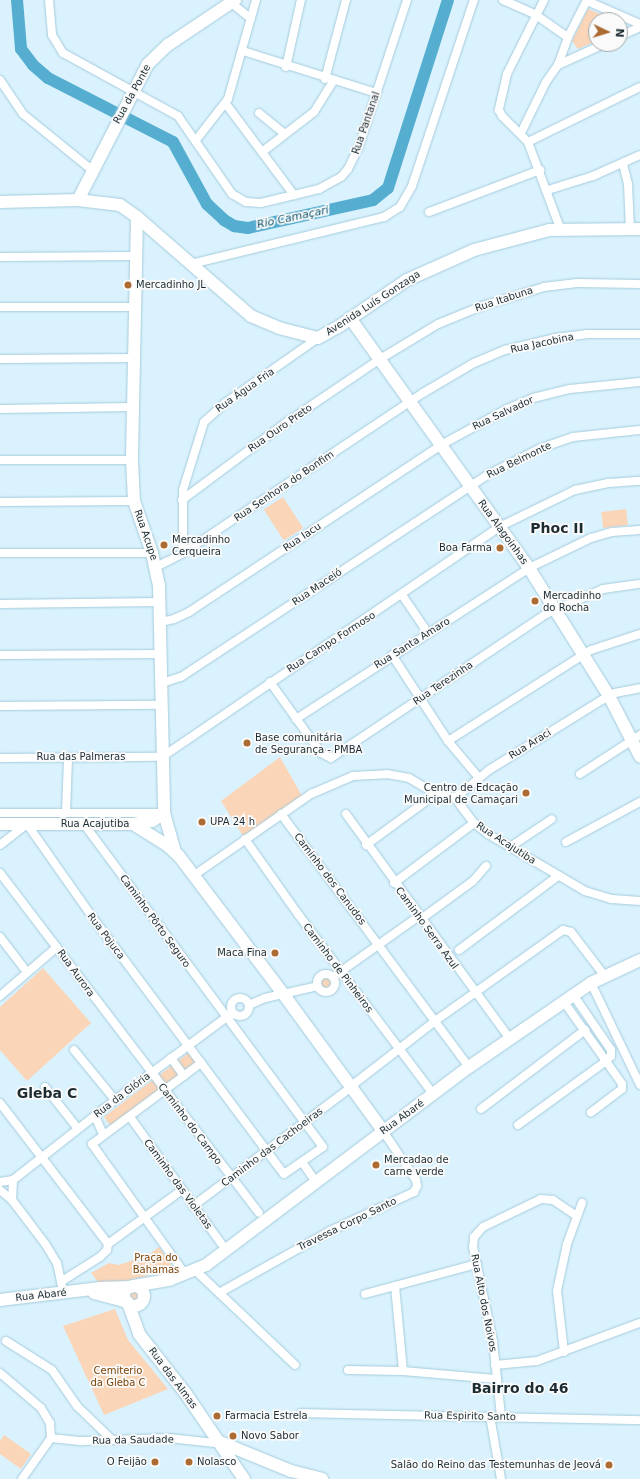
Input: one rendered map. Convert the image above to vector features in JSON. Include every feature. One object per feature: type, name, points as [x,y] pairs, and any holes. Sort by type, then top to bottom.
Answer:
[{"type":"street","name":"Rua Pantanal","points":[[48,0],[51,31],[58,48],[130,96],[178,116],[235,197],[246,202],[262,203],[329,184],[348,169],[359,146],[407,0]]},
{"type":"street","points":[[196,140],[226,104],[243,51],[256,0]]},
{"type":"street","points":[[286,67],[301,0]]},
{"type":"street","points":[[262,152],[314,112],[329,80],[346,0]]},
{"type":"street","points":[[191,264],[384,217],[400,207],[412,186],[474,0]]},
{"type":"street","points":[[503,0],[536,15],[568,37]]},
{"type":"street","points":[[544,0],[507,74],[499,106],[502,116],[521,133],[528,142],[548,190],[560,228]]},
{"type":"street","name":"Rua da Ponte","points":[[78,200],[113,129],[148,64],[156,55],[231,1]]},
{"type":"street","points":[[231,1],[251,19]]},
{"type":"street","points":[[521,133],[546,82],[558,66],[568,37],[587,1],[640,26]]},
{"type":"street","points":[[628,32],[640,26]]},
{"type":"street","points":[[243,51],[286,67],[376,93]]},
{"type":"street","points":[[558,66],[588,52]]},
{"type":"street","points":[[0,80],[24,114],[92,170]]},
{"type":"street","points":[[528,142],[640,87]]},
{"type":"street","points":[[226,104],[294,195]]},
{"type":"street","points":[[259,113],[284,134]]},
{"type":"street","points":[[548,190],[623,164],[640,156]]},
{"type":"street","points":[[623,164],[628,184],[635,229]]},
{"type":"street","points":[[429,212],[540,170]]},
{"type":"street","name":"Avenida Luís Gonzaga","points":[[0,202],[78,200],[113,203],[137,217],[251,316],[278,328],[318,338],[407,280],[458,256],[530,233],[560,228],[635,229]]},
{"type":"street","name":"Rua Acupe","points":[[137,217],[132,460],[134,501],[156,567],[161,622],[164,813],[175,852]]},
{"type":"street","points":[[0,257],[135,256]]},
{"type":"street","name":"Rua Itabuna","points":[[380,359],[416,336],[450,319],[528,291],[577,284],[640,284]]},
{"type":"street","points":[[0,307],[135,307]]},
{"type":"street","name":"Rua Alagoinhas","points":[[350,318],[529,568],[636,737],[640,756]]},
{"type":"street","name":"Rua Jacobina","points":[[410,402],[474,363],[519,346],[586,334],[640,334]]},
{"type":"street","name":"Rua Água Fria","points":[[183,553],[182,500],[185,477],[198,435],[209,416],[318,338]]},
{"type":"street","points":[[0,359],[134,358]]},
{"type":"street","name":"Rua Ouro Preto","points":[[182,500],[284,424],[380,359]]},
{"type":"street","name":"Rua Salvador","points":[[441,445],[507,409],[533,398],[589,386],[640,382]]},
{"type":"street","name":"Rua Senhora do Bonfim","points":[[156,567],[183,553],[410,402]]},
{"type":"street","points":[[0,409],[133,407]]},
{"type":"street","name":"Rua Belmonte","points":[[470,485],[508,464],[556,442],[591,434],[640,430]]},
{"type":"street","name":"Rua Iacu","points":[[161,622],[174,620],[190,612],[441,445]]},
{"type":"street","points":[[0,460],[132,460]]},
{"type":"street","name":"Rua Campo Formoso","points":[[162,757],[270,682],[402,595],[499,527],[575,490],[609,483],[640,481]]},
{"type":"street","name":"Rua Maceió","points":[[162,683],[182,677],[470,485]]},
{"type":"street","points":[[0,502],[134,501]]},
{"type":"street","name":"Rua Santa Amaro","points":[[296,719],[392,655],[529,568],[591,538],[612,532],[640,530]]},
{"type":"street","points":[[0,553],[152,553]]},
{"type":"street","name":"Rua Terezinha","points":[[296,719],[321,752],[331,758],[556,609],[603,589],[640,584]]},
{"type":"street","points":[[402,595],[428,633]]},
{"type":"street","points":[[0,604],[160,602]]},
{"type":"street","points":[[448,741],[584,654],[625,637],[640,634]]},
{"type":"street","points":[[0,655],[161,654]]},
{"type":"street","points":[[392,655],[448,741],[479,778]]},
{"type":"street","points":[[270,682],[296,719]]},
{"type":"street","name":"Rua Araci","points":[[455,798],[479,778],[609,696],[640,688]]},
{"type":"street","points":[[0,706],[162,705]]},
{"type":"street","points":[[580,774],[636,737]]},
{"type":"street","name":"Rua das Palmeras","points":[[0,758],[162,757]]},
{"type":"street","points":[[66,813],[68,758]]},
{"type":"street","points":[[193,876],[281,814],[320,789],[359,775],[387,774],[405,776],[437,793],[455,798]]},
{"type":"street","points":[[366,845],[437,793]]},
{"type":"street","name":"Rua Acajutiba","points":[[455,798],[474,823],[558,876],[596,896],[622,901],[640,900]]},
{"type":"street","points":[[566,842],[640,802]]},
{"type":"street","points":[[0,813],[164,813]]},
{"type":"street","points":[[134,824],[152,821],[164,813]]},
{"type":"street","name":"Caminho dos Canudos","points":[[281,814],[469,1068]]},
{"type":"street","name":"Caminho Serra Azul","points":[[346,814],[366,845],[474,993],[510,1039]]},
{"type":"street","points":[[510,847],[552,819]]},
{"type":"street","points":[[394,883],[474,823]]},
{"type":"street","name":"Rua Acajutiba","points":[[0,824],[134,824],[175,852],[284,995],[350,1088],[384,1131]]},
{"type":"street","points":[[0,845],[27,824]]},
{"type":"street","name":"Rua Pojuca","points":[[27,824],[79,900],[284,1174],[302,1162]]},
{"type":"street","name":"Caminho Pôrto Seguro","points":[[84,824],[229,1015],[323,1147],[302,1162]]},
{"type":"street","name":"Caminho de Pinheiros","points":[[245,839],[341,972],[433,1094]]},
{"type":"street","points":[[333,977],[473,881],[486,866]]},
{"type":"street","name":"Rua Aurora","points":[[0,873],[151,1073]]},
{"type":"street","points":[[459,950],[558,876]]},
{"type":"street","name":"Caminho das Cachoeiras","points":[[193,1206],[305,1123],[435,1021],[562,930],[571,932],[604,976]]},
{"type":"street","points":[[0,937],[27,972]]},
{"type":"street","points":[[0,996],[57,947]]},
{"type":"street","name":"Rua Abaré","points":[[81,1291],[133,1286],[168,1280],[190,1272],[226,1250],[433,1094],[510,1039],[591,983],[640,960]]},
{"type":"street","points":[[324,974],[333,977],[336,984],[333,990],[322,992],[318,986],[318,979],[324,974]]},
{"type":"street","points":[[591,983],[640,1086]]},
{"type":"street","points":[[249,1004],[265,998],[284,995],[318,986]]},
{"type":"street","points":[[242,998],[249,1004],[248,1011],[244,1016],[229,1015],[231,1006],[236,999],[242,998]]},
{"type":"street","points":[[569,999],[585,1030],[622,1084],[622,1090],[591,1112]]},
{"type":"street","points":[[518,1124],[612,1056],[611,1050],[569,999]]},
{"type":"street","name":"Rua da Glória","points":[[13,1180],[115,1100],[229,1015]]},
{"type":"street","points":[[481,1109],[585,1030]]},
{"type":"street","points":[[74,1050],[115,1100]]},
{"type":"street","points":[[171,1058],[184,1076]]},
{"type":"street","points":[[201,1063],[130,1117],[92,1142],[92,1147],[144,1217],[190,1272],[219,1293],[295,1365]]},
{"type":"street","name":"Caminho do Campo","points":[[151,1073],[259,1213]]},
{"type":"street","points":[[45,1087],[78,1129]]},
{"type":"street","points":[[0,1103],[108,1244]]},
{"type":"street","points":[[95,1116],[103,1134]]},
{"type":"street","name":"Caminho das Violetas","points":[[130,1117],[226,1250]]},
{"type":"street","name":"Travessa Corpo Santo","points":[[219,1293],[330,1231],[414,1192],[417,1186],[416,1180],[384,1131]]},
{"type":"street","points":[[302,1162],[316,1182]]},
{"type":"street","points":[[12,1200],[13,1180],[0,1184],[52,1255],[62,1287],[100,1257],[107,1250],[108,1244],[182,1190]]},
{"type":"street","name":"Rua Alto dos Noivos","points":[[501,1416],[489,1316],[473,1243],[477,1231],[531,1203],[547,1198],[577,1216]]},
{"type":"street","points":[[564,1352],[557,1291],[567,1244],[582,1202]]},
{"type":"street","points":[[365,1294],[477,1264]]},
{"type":"street","name":"Rua Abaré","points":[[142,1302],[168,1280]]},
{"type":"street","points":[[137,1330],[142,1302],[143,1292],[133,1286],[125,1293],[127,1302],[135,1305],[142,1302]]},
{"type":"street","points":[[395,1286],[403,1371]]},
{"type":"street","name":"Rua Abaré","points":[[0,1300],[62,1287],[110,1295],[127,1302]]},
{"type":"street","name":"Rua das Almas","points":[[127,1302],[137,1330],[209,1428],[217,1442]]},
{"type":"street","points":[[496,1365],[537,1361],[640,1323]]},
{"type":"street","points":[[6,1341],[52,1370],[77,1406],[111,1439]]},
{"type":"street","points":[[348,1370],[403,1371],[496,1379]]},
{"type":"street","points":[[0,1373],[18,1386],[46,1414],[50,1423],[51,1438],[24,1478]]},
{"type":"street","name":"Rua Espirito Santo","points":[[301,1413],[640,1420]]},
{"type":"street","points":[[490,1416],[501,1479]]},
{"type":"street","name":"Rua da Saudade","points":[[51,1438],[71,1441],[169,1438],[217,1442]]},
{"type":"street","points":[[217,1442],[234,1479]]},
{"type":"street","points":[[217,1442],[244,1479]]},
{"type":"street","points":[[217,1442],[291,1470],[322,1479]]},
{"type":"green space","points":[[588,9],[595,12],[588,12],[588,45],[578,49],[572,41]]},
{"type":"green space","points":[[283,497],[303,528],[284,541],[264,510]]},
{"type":"green space","points":[[626,509],[628,525],[603,528],[601,512]]},
{"type":"green space","points":[[280,757],[302,796],[243,836],[221,801]]},
{"type":"green space","points":[[43,968],[91,1023],[27,1081],[0,1050],[0,1007]]},
{"type":"green space","points":[[329,977],[332,978],[332,988],[325,989],[322,988],[321,981],[322,978]]},
{"type":"green space","points":[[191,1051],[199,1061],[113,1129],[104,1117]]},
{"type":"green space","name":"Praça do Bahamas","points":[[159,1247],[174,1269],[125,1281],[98,1282],[91,1273],[109,1263],[119,1265],[136,1259],[139,1262]]},
{"type":"green space","points":[[135,1288],[141,1290],[143,1296],[141,1302],[135,1304],[129,1302],[127,1296],[129,1290]]},
{"type":"green space","name":"Cemiterio da Gleba C","points":[[115,1309],[128,1340],[168,1389],[104,1415],[63,1326]]},
{"type":"green space","points":[[4,1435],[31,1454],[21,1469],[0,1454],[0,1441]]},
{"type":"waterway","name":"Rio Camaçari","points":[[17,0],[21,49],[33,65],[48,78],[173,142],[207,204],[224,220],[234,226],[248,228],[373,200],[388,188],[448,0]]},
{"type":"place","name":"Mercadinho JL","points":[[128,285]]},
{"type":"place","name":"Mercadinho Cerqueira","points":[[164,545]]},
{"type":"place","name":"Boa Farma","points":[[500,548]]},
{"type":"place","name":"Mercadinho do Rocha","points":[[535,601]]},
{"type":"place","name":"Base comunitária de Segurança - PMBA","points":[[247,743]]},
{"type":"place","name":"Centro de Edcação Municipal de Camaçari","points":[[526,793]]},
{"type":"place","name":"UPA 24 h","points":[[202,822]]},
{"type":"place","name":"Maca Fina","points":[[275,953]]},
{"type":"place","name":"Mercadao de carne verde","points":[[376,1165]]},
{"type":"place","name":"Farmacia Estrela","points":[[217,1416]]},
{"type":"place","name":"Novo Sabor","points":[[233,1436]]},
{"type":"place","name":"O Feijão","points":[[155,1462]]},
{"type":"place","name":"Nolasco","points":[[189,1462]]},
{"type":"place","name":"Salão do Reino das Testemunhas de Jeová","points":[[609,1465]]},
{"type":"district","name":"Phoc II","points":[[557,528]]},
{"type":"district","name":"Gleba C","points":[[47,1093]]},
{"type":"district","name":"Bairro do 46","points":[[520,1388]]}]
